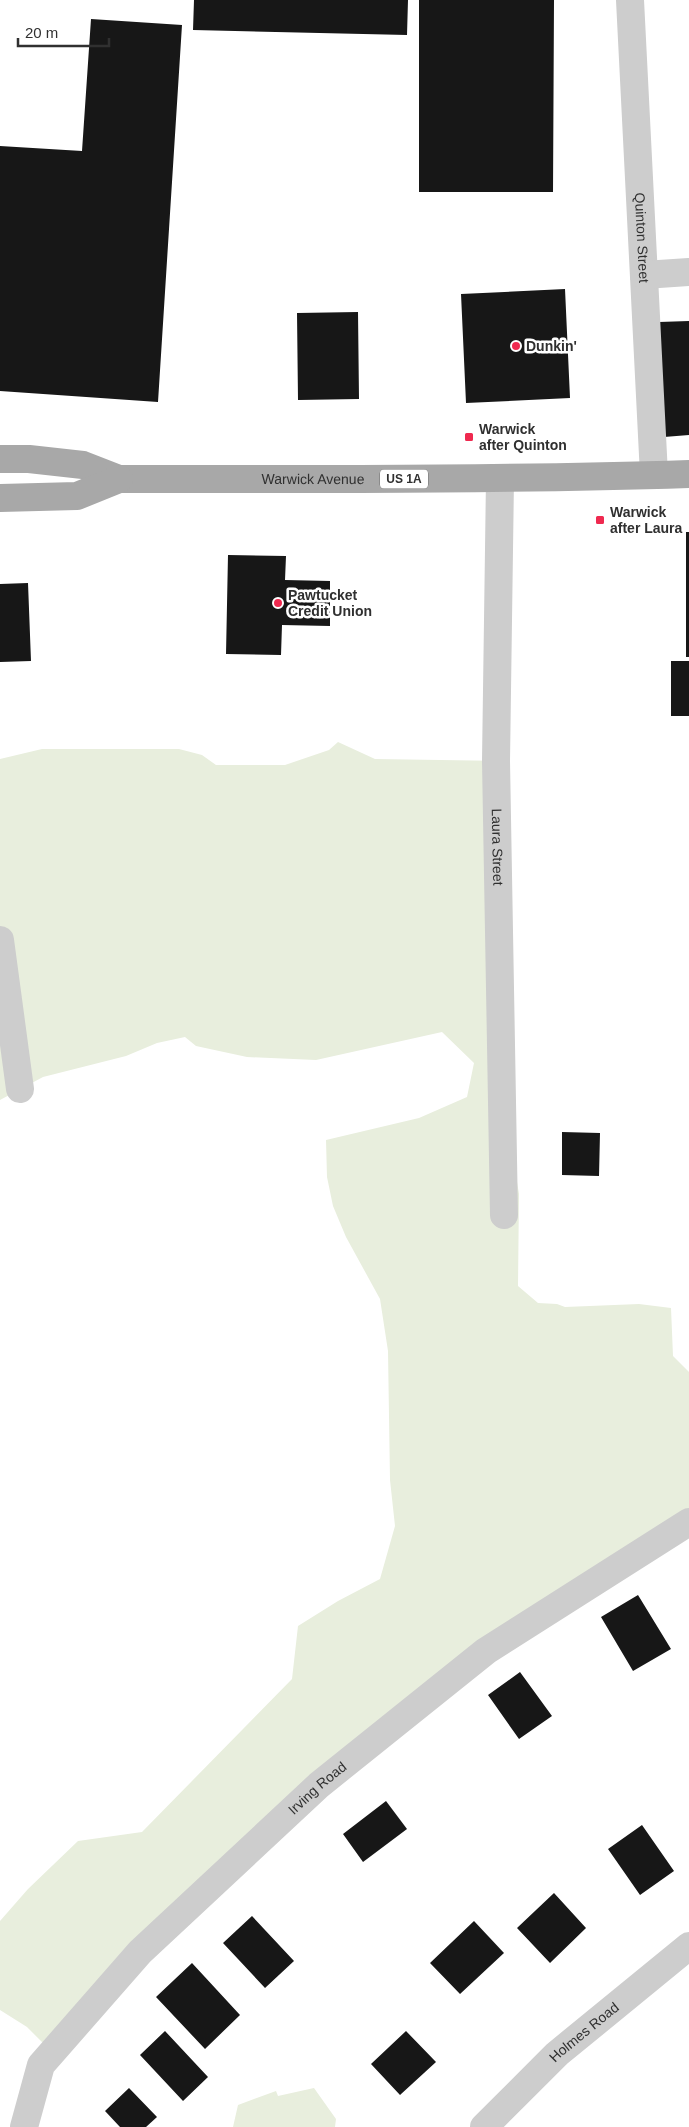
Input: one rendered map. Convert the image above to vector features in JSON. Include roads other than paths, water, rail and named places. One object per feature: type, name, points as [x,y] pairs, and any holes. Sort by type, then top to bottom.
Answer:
[{"type":"main road","name":"Warwick Avenue","points":[[0,459],[29,459],[83,465],[119,479],[500,479],[689,474]]},
{"type":"main road","name":"Warwick Avenue","points":[[0,498],[77,496],[119,479]]},
{"type":"street","name":"Quinton Street","points":[[630,0],[654,475]]},
{"type":"street","points":[[644,275],[689,272]]},
{"type":"street","name":"Laura Street","points":[[500,479],[496,761],[504,1215]]},
{"type":"street","points":[[0,940],[20,1089]]},
{"type":"street","name":"Irving Road","points":[[24,2127],[41,2064],[140,1952],[319,1784],[486,1652],[689,1522]]},
{"type":"street","name":"Holmes Road","points":[[484,2127],[556,2054],[689,1946]]},
{"type":"place","name":"Dunkin'","points":[[516,346]]},
{"type":"place","name":"Warwick after Quinton","points":[[469,437]]},
{"type":"place","name":"Warwick after Laura","points":[[600,520]]},
{"type":"place","name":"Pawtucket Credit Union","points":[[278,603]]}]
